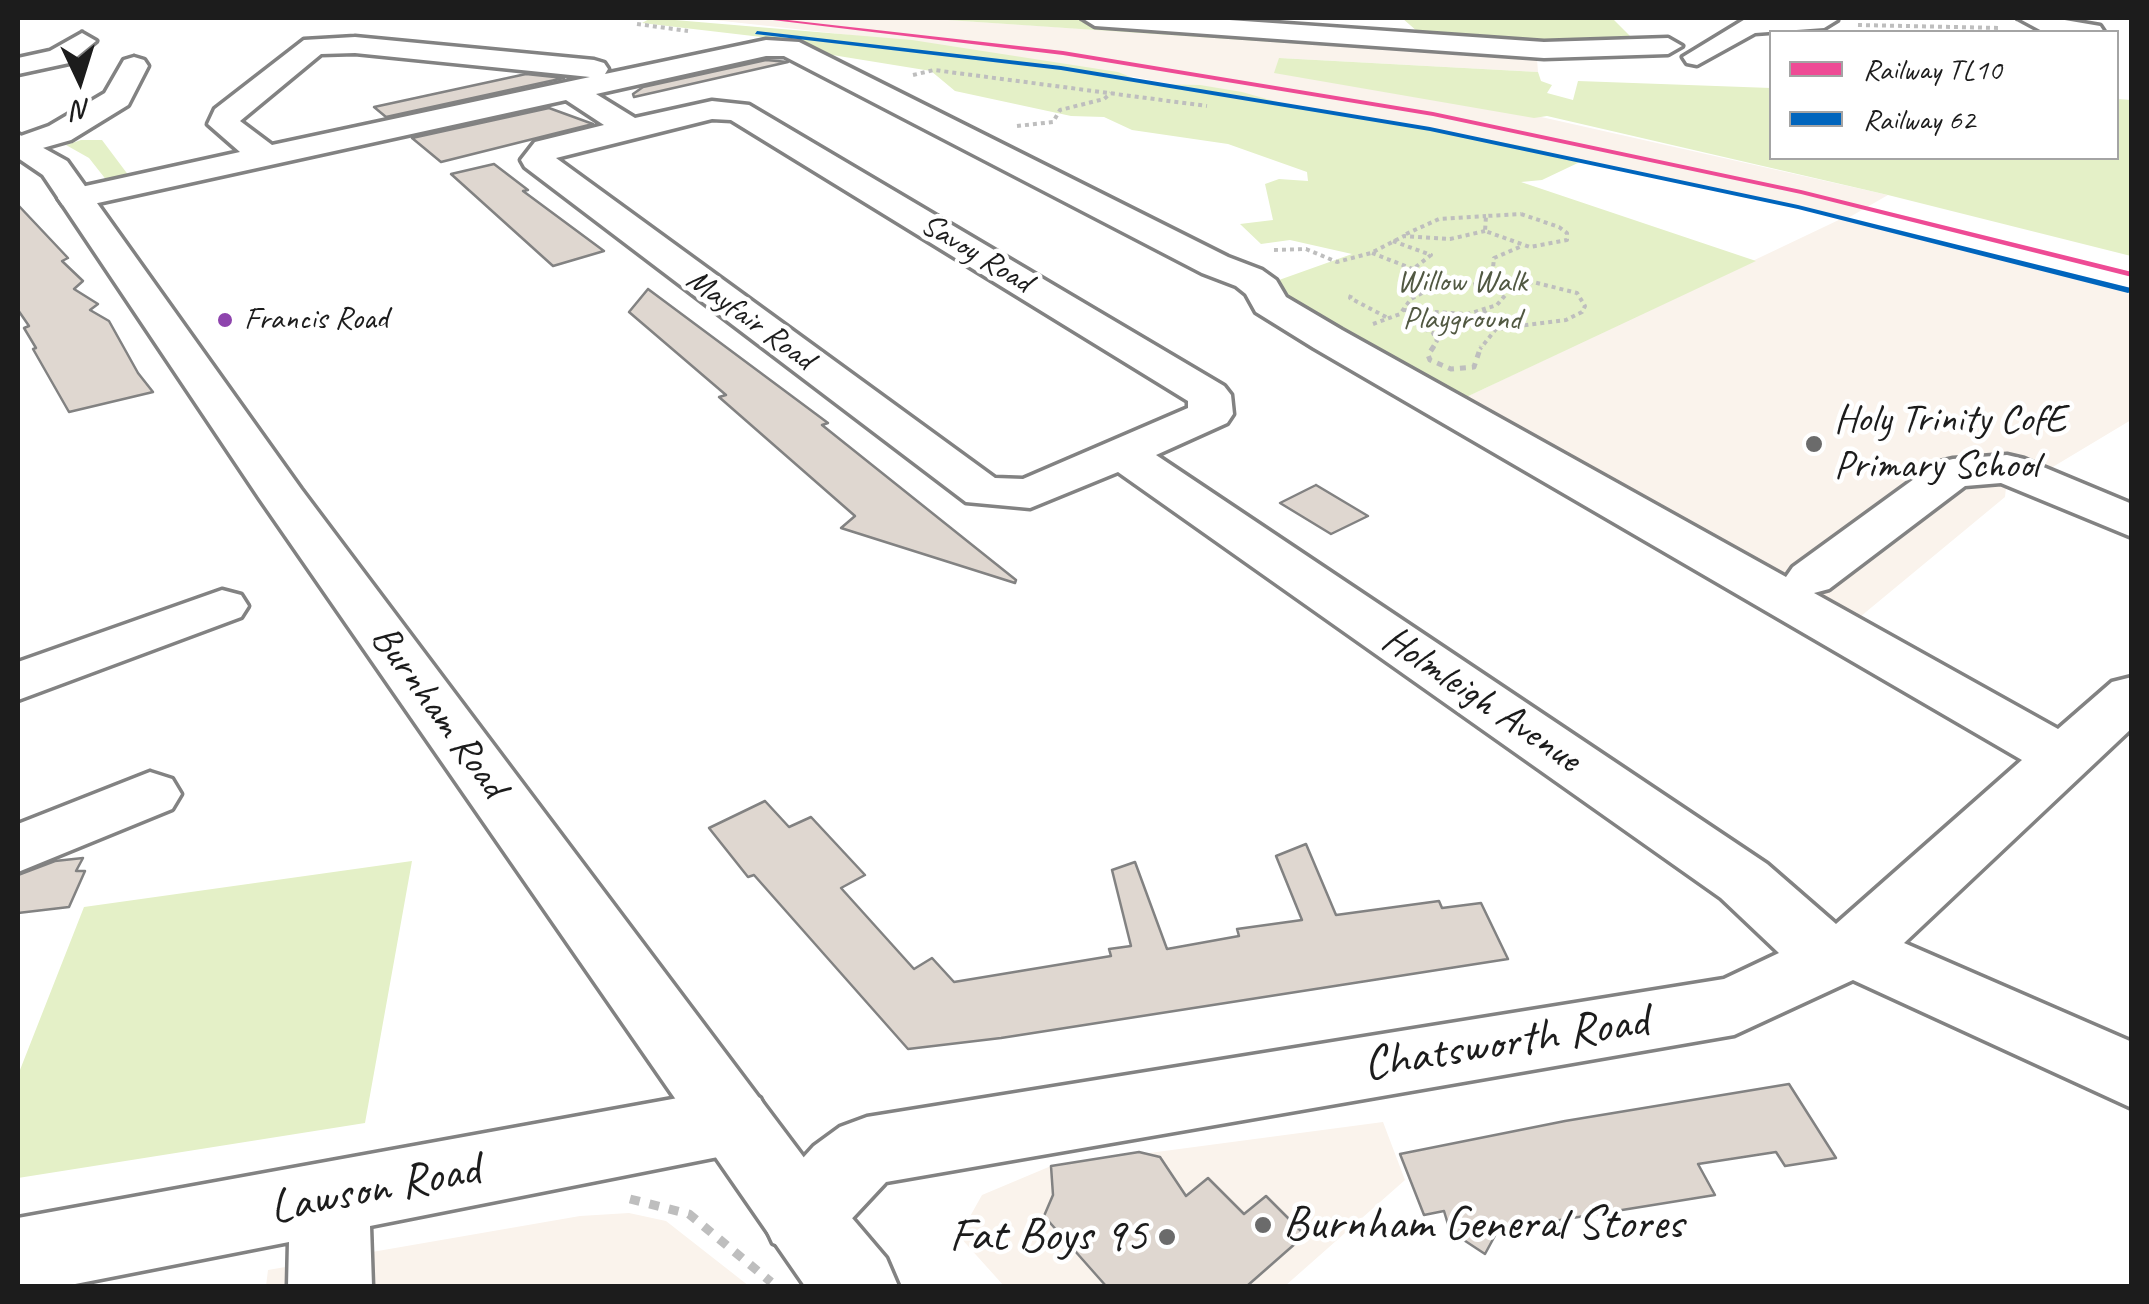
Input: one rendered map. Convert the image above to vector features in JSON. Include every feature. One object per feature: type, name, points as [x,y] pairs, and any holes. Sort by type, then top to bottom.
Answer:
[{"type":"street","points":[[18,66],[58,56],[77,29],[101,18]]},
{"type":"street","points":[[1095,18],[1548,68],[1668,46]]},
{"type":"street","points":[[1698,57],[1749,24],[1824,20]]},
{"type":"street","points":[[2043,23],[2080,30]]},
{"type":"street","points":[[265,156],[224,124],[226,116],[314,46],[355,45],[614,71],[618,73],[615,80]]},
{"type":"street","points":[[75,198],[766,48],[789,48],[1215,266],[1249,278],[1262,288],[1270,304],[1340,317],[2064,758]]},
{"type":"street","points":[[20,145],[60,133],[117,99],[134,66]]},
{"type":"street","points":[[570,90],[630,128]]},
{"type":"street","name":"Savoy Road","points":[[630,128],[712,110],[738,111],[1209,395],[1211,414],[1123,454]]},
{"type":"street","name":"Mayfair Road","points":[[630,128],[546,149],[537,160],[983,492],[1030,494],[1123,454]]},
{"type":"street","name":"Burnham Road","points":[[20,145],[56,168],[284,499],[733,1121],[788,1252],[856,1286]]},
{"type":"street","name":"Holmleigh Avenue","points":[[1123,454],[1744,880],[1841,954],[2018,1022],[2132,1077]]},
{"type":"street","points":[[1811,578],[1953,472],[2007,469],[2132,522]]},
{"type":"street","points":[[18,682],[222,606]]},
{"type":"street","name":"Chatsworth Road","points":[[788,1252],[842,1171],[868,1151],[1734,1006],[1841,954],[2132,695]]},
{"type":"street","points":[[18,849],[150,794]]},
{"type":"street","name":"Lawson Road","points":[[18,1257],[733,1121]]},
{"type":"street","points":[[330,1199],[330,1286]]},
{"type":"path","points":[[637,24],[646,18]]},
{"type":"path","points":[[1824,20],[1871,26],[2043,23]]},
{"type":"path","points":[[906,76],[934,70],[1207,106]]},
{"type":"path","points":[[1010,127],[1053,122],[1060,110],[1104,100],[1111,93]]},
{"type":"path","points":[[1486,216],[1486,231]]},
{"type":"path","points":[[1334,261],[1370,253],[1439,219],[1534,217],[1567,233],[1567,240],[1556,245],[1523,246],[1494,258],[1492,278],[1422,293],[1389,318],[1340,317],[1350,298],[1389,318]]},
{"type":"path","points":[[1404,236],[1450,239],[1486,231],[1508,236],[1523,246]]},
{"type":"path","points":[[1392,242],[1431,256],[1413,269]]},
{"type":"path","points":[[1370,253],[1453,289]]},
{"type":"path","points":[[1533,282],[1567,288],[1577,293],[1585,306],[1582,312],[1566,320],[1508,326],[1488,335],[1474,367],[1451,370],[1430,360],[1428,355],[1437,341],[1433,333],[1410,322],[1404,310],[1468,314],[1497,305],[1512,287],[1533,282]]},
{"type":"path","points":[[1482,310],[1508,326]]},
{"type":"path","points":[[588,1149],[588,1198],[618,1196],[690,1214],[788,1252]]},
{"type":"shaded area","name":"Holy Trinity CofE Primary School","points":[[696,18],[919,18],[1537,59],[1538,72],[1279,58],[1888,195],[1848,218],[2131,289],[2131,420],[2051,468],[2008,469],[2005,497],[1849,626],[1460,400],[1845,217],[1583,160],[1134,77],[940,45]]},
{"type":"shaded area","points":[[1383,1122],[1405,1180],[1285,1286],[1004,1286],[959,1236],[982,1195],[1051,1166]]},
{"type":"shaded area","points":[[629,1213],[666,1221],[749,1286],[266,1286],[268,1270],[580,1216]]},
{"type":"green space","name":"Willow Walk Playground","points":[[651,18],[912,40],[1118,72],[1148,84],[1200,85],[1242,92],[1281,103],[1528,147],[1582,161],[1542,180],[1521,182],[1756,261],[1460,400],[1287,303],[1279,280],[1352,254],[1290,240],[1261,244],[1240,224],[1273,220],[1265,184],[1279,179],[1308,181],[1307,172],[1228,144],[1132,130],[1104,117],[1071,116],[955,91],[931,71],[820,53],[804,42],[642,23]]},
{"type":"green space","points":[[918,18],[1065,18],[1527,53],[1525,59]]},
{"type":"green space","points":[[1402,18],[1613,19],[1635,41],[1541,47],[1426,39]]},
{"type":"green space","points":[[1279,58],[1538,72],[1541,81],[1552,85],[1547,93],[1573,100],[1578,81],[1769,88],[1769,160],[2119,160],[2119,99],[2131,100],[2131,256],[1547,116],[1534,118],[1274,73]]},
{"type":"green space","points":[[102,140],[129,176],[145,180],[111,186],[89,158],[66,145]]},
{"type":"green space","points":[[412,861],[365,1123],[18,1178],[18,1075],[84,907]]},
{"type":"building","points":[[766,60],[788,62],[634,97],[633,94],[643,87]]},
{"type":"building","points":[[526,74],[564,78],[386,117],[374,107]]},
{"type":"building","points":[[549,108],[593,124],[441,162],[412,138]]},
{"type":"building","points":[[494,164],[528,190],[523,191],[604,251],[553,266],[451,174]]},
{"type":"building","points":[[18,205],[68,258],[62,261],[83,281],[74,289],[98,304],[90,310],[109,321],[153,392],[69,412],[33,349],[36,348],[24,328],[29,326],[18,310]]},
{"type":"building","points":[[648,289],[828,423],[822,425],[1015,583],[841,528],[855,516],[719,397],[726,395],[629,312]]},
{"type":"building","points":[[1316,485],[1368,516],[1331,534],[1280,503]]},
{"type":"building","points":[[765,801],[789,827],[811,817],[865,875],[841,888],[914,969],[932,958],[954,982],[1111,956],[1109,949],[1131,946],[1112,870],[1135,862],[1167,949],[1239,936],[1237,929],[1302,920],[1276,856],[1306,844],[1336,915],[1439,901],[1442,908],[1481,903],[1508,959],[908,1049],[754,875],[748,877],[709,828]]},
{"type":"building","points":[[83,858],[76,871],[85,871],[69,907],[18,913],[18,875],[55,861]]},
{"type":"building","points":[[1789,1084],[1836,1158],[1785,1166],[1776,1152],[1698,1164],[1715,1195],[1498,1230],[1485,1254],[1450,1231],[1444,1211],[1424,1215],[1400,1154],[1565,1121]]},
{"type":"building","points":[[1139,1152],[1160,1157],[1186,1196],[1208,1178],[1244,1214],[1266,1196],[1305,1235],[1247,1286],[1106,1286],[1044,1216],[1053,1195],[1051,1166]]},
{"type":"rail line","name":"TL10","points":[[759,18],[1063,53],[1433,114],[1801,192],[2132,275]]},
{"type":"rail line","name":"62","points":[[757,33],[1061,68],[1430,129],[1798,207],[2128,290]]},
{"type":"place","name":"Francis Road","points":[[225,320]]},
{"type":"place","name":"Holy Trinity CofE Primary School","points":[[1814,444]]},
{"type":"place","name":"Burnham General Stores","points":[[1263,1225]]},
{"type":"place","name":"Fat Boys 95","points":[[1167,1237]]}]
